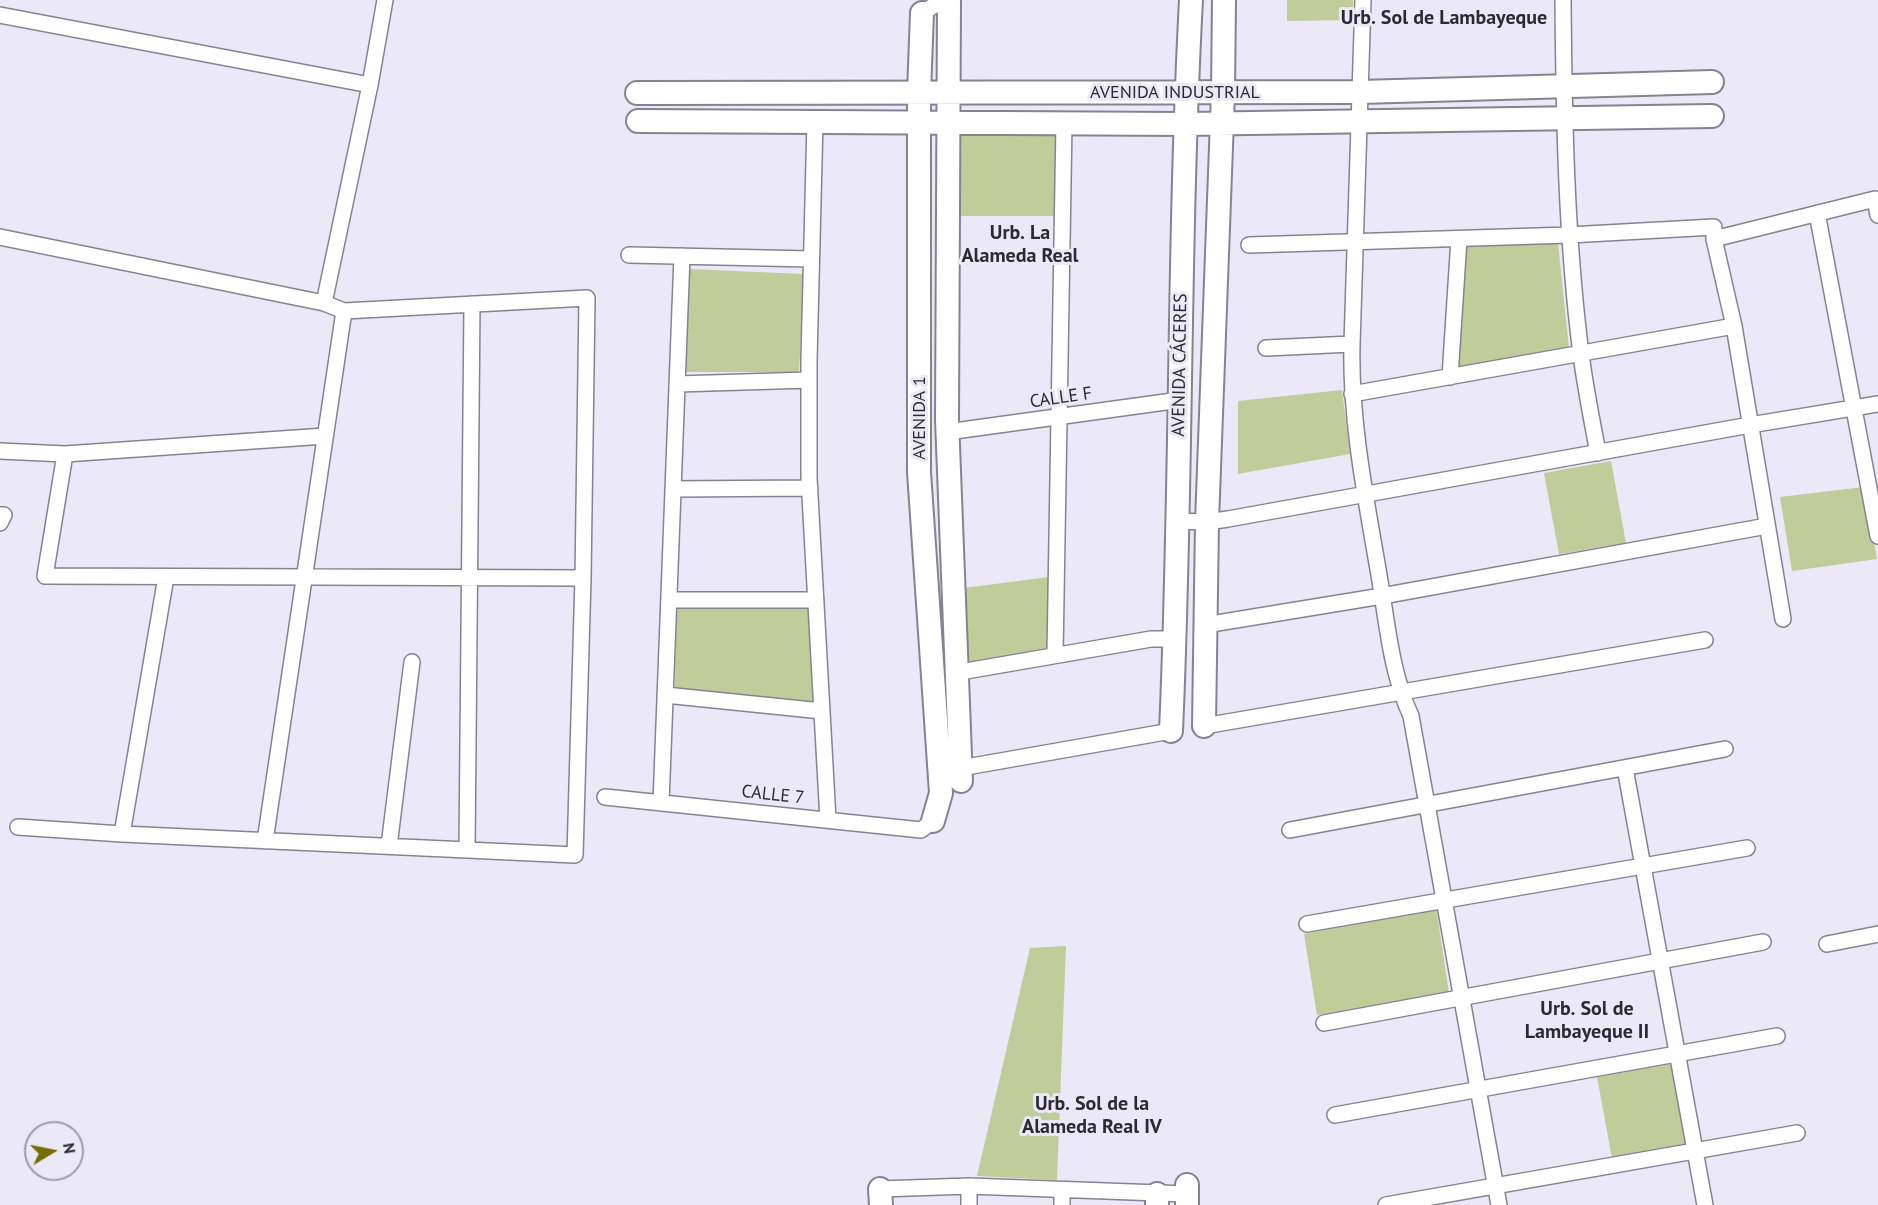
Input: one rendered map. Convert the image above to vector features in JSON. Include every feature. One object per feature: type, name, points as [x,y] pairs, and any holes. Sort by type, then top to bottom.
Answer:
[{"type":"street","points":[[324,303],[370,85],[385,0]]},
{"type":"street","points":[[922,13],[943,0]]},
{"type":"street","name":"AVENIDA 1","points":[[949,0],[947,432],[967,773]]},
{"type":"street","name":"AVENIDA CÁCERES","points":[[1171,731],[1175,639],[1185,124],[1191,0]]},
{"type":"street","name":"AVENIDA CÁCERES","points":[[1204,726],[1207,522],[1213,402],[1224,0]]},
{"type":"street","points":[[1363,0],[1352,394],[1382,596],[1400,693],[1411,716],[1499,1205]]},
{"type":"street","points":[[1563,0],[1564,119],[1569,235],[1581,354],[1598,453]]},
{"type":"street","name":"AVENIDA 1","points":[[922,13],[919,93],[919,472],[941,793],[933,821]]},
{"type":"street","points":[[0,15],[370,85]]},
{"type":"street","name":"AVENIDA INDUSTRIAL","points":[[637,93],[1360,92],[1712,82]]},
{"type":"street","name":"AVENIDA INDUSTRIAL","points":[[638,121],[1185,124],[1712,116]]},
{"type":"street","points":[[814,121],[809,380],[810,488],[828,820]]},
{"type":"street","points":[[1055,655],[1064,123]]},
{"type":"street","points":[[1714,239],[1875,199],[1878,215]]},
{"type":"street","points":[[1817,213],[1878,536]]},
{"type":"street","points":[[1249,245],[1569,235],[1714,226],[1714,239],[1734,326],[1783,619]]},
{"type":"street","points":[[0,237],[324,303],[344,311],[587,298],[583,579],[575,855],[18,827]]},
{"type":"street","points":[[1450,377],[1458,239]]},
{"type":"street","points":[[629,255],[811,259]]},
{"type":"street","points":[[661,803],[682,256]]},
{"type":"street","points":[[467,850],[472,304]]},
{"type":"street","points":[[265,841],[344,311]]},
{"type":"street","points":[[1352,394],[1734,326]]},
{"type":"street","points":[[1266,348],[1352,344]]},
{"type":"street","points":[[677,384],[809,380]]},
{"type":"street","name":"CALLE F","points":[[947,432],[1180,400]]},
{"type":"street","points":[[1176,521],[1207,522],[1878,404]]},
{"type":"street","points":[[0,451],[65,454],[325,436]]},
{"type":"street","points":[[65,454],[45,576],[583,579]]},
{"type":"street","points":[[673,489],[810,488]]},
{"type":"street","points":[[0,515],[4,515],[0,523]]},
{"type":"street","points":[[1206,625],[1382,596],[1767,526]]},
{"type":"street","points":[[122,834],[166,577]]},
{"type":"street","points":[[669,600],[816,600]]},
{"type":"street","points":[[966,671],[1151,639],[1175,639]]},
{"type":"street","points":[[1204,726],[1705,640]]},
{"type":"street","points":[[388,846],[412,662]]},
{"type":"street","points":[[666,695],[822,711]]},
{"type":"street","points":[[967,773],[1171,731]]},
{"type":"street","points":[[1290,830],[1725,749]]},
{"type":"street","points":[[1625,768],[1705,1205]]},
{"type":"street","name":"CALLE 7","points":[[605,797],[921,830],[933,821]]},
{"type":"street","points":[[1307,924],[1747,848]]},
{"type":"street","points":[[1827,944],[1878,934]]},
{"type":"street","points":[[1324,1023],[1763,942]]},
{"type":"street","points":[[1335,1115],[1777,1036]]},
{"type":"street","points":[[1386,1205],[1797,1133]]},
{"type":"street","points":[[881,1197],[969,1186],[1062,1197],[1157,1199],[1187,1195]]},
{"type":"street","points":[[969,1186],[969,1205]]},
{"type":"green space","points":[[1287,0],[1353,0],[1353,20],[1287,21]]},
{"type":"green space","points":[[958,129],[1055,129],[1055,216],[956,216]]},
{"type":"green space","points":[[1558,243],[1569,348],[1459,368],[1464,246]]},
{"type":"green space","points":[[689,269],[804,274],[799,372],[684,372]]},
{"type":"green space","points":[[1342,390],[1350,454],[1238,474],[1238,401]]},
{"type":"green space","points":[[1611,461],[1626,543],[1559,554],[1544,473]]},
{"type":"green space","points":[[1864,487],[1877,559],[1792,571],[1780,497]]},
{"type":"green space","points":[[1049,577],[1048,650],[961,665],[956,589]]},
{"type":"green space","points":[[810,607],[816,702],[675,688],[676,608]]},
{"type":"green space","points":[[1436,907],[1449,993],[1317,1015],[1304,934]]},
{"type":"green space","points":[[1066,946],[1057,1180],[977,1176],[1030,948]]},
{"type":"green space","points":[[1674,1063],[1688,1145],[1612,1158],[1597,1077]]},
{"type":"district","name":"Urb. Sol de Lambayeque","points":[[1444,18]]},
{"type":"district","name":"Urb. La Alameda Real","points":[[1020,244]]},
{"type":"district","name":"Urb. Sol de Lambayeque II","points":[[1587,1020]]},
{"type":"district","name":"Urb. Sol de la Alameda Real IV","points":[[1092,1116]]}]
